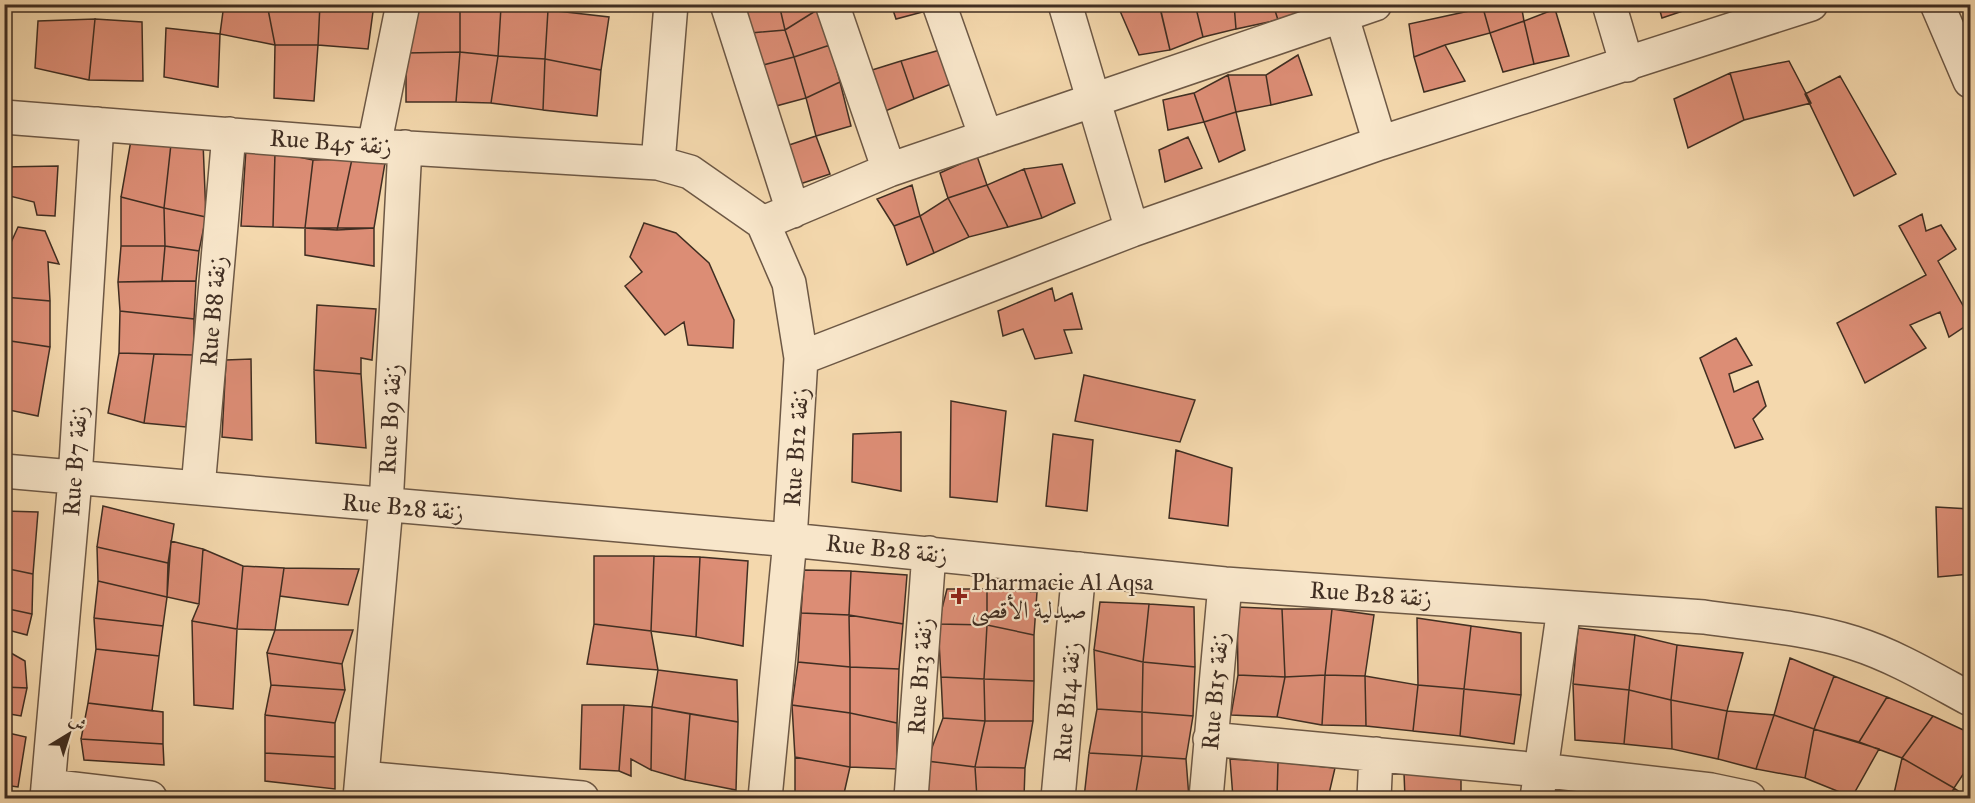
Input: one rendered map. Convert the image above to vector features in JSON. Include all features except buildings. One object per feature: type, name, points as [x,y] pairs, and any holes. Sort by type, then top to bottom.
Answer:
[{"type":"street","name":"Rue B9 زنقة","points":[[362,788],[386,506],[389,147],[403,4]]},
{"type":"street","points":[[671,4],[658,163],[690,172],[763,223],[889,171],[1094,101],[1340,10],[1375,4]]},
{"type":"street","points":[[727,4],[749,79],[794,211]]},
{"type":"street","points":[[832,4],[889,171]]},
{"type":"street","points":[[939,4],[986,137]]},
{"type":"street","points":[[1065,4],[1132,230]]},
{"type":"street","points":[[1610,4],[1627,65]]},
{"type":"street","points":[[801,358],[1132,230],[1380,143],[1627,65],[1755,13],[1811,4]]},
{"type":"street","points":[[1937,4],[1971,81]]},
{"type":"street","points":[[1340,10],[1380,143]]},
{"type":"street","name":"Rue B45 زنقة","points":[[4,117],[389,147],[658,163]]},
{"type":"street","name":"Rue B7 زنقة","points":[[48,792],[75,479],[97,124]]},
{"type":"street","name":"Rue B8 زنقة","points":[[198,488],[229,134]]},
{"type":"street","name":"Rue B12 زنقة","points":[[763,223],[789,283],[801,358],[790,540],[765,798]]},
{"type":"street","name":"Rue B28 زنقة","points":[[4,471],[790,540],[1225,584],[1704,617],[1777,627],[1854,643],[1916,669],[1971,699]]},
{"type":"street","name":"Rue B13 زنقة","points":[[911,798],[929,553]]},
{"type":"street","name":"Rue B14 زنقة","points":[[1058,798],[1080,569]]},
{"type":"street","name":"Rue B15 زنقة","points":[[1206,798],[1225,584]]},
{"type":"street","points":[[1538,784],[1564,608]]},
{"type":"street","points":[[1210,739],[1376,754],[1538,784],[1749,798]]},
{"type":"street","points":[[1374,798],[1376,754]]},
{"type":"street","points":[[362,788],[582,798]]},
{"type":"street","points":[[48,792],[150,798]]},
{"type":"place","name":"Pharmacie Al Aqsa صيدلية الأقصى","points":[[959,596]]}]
